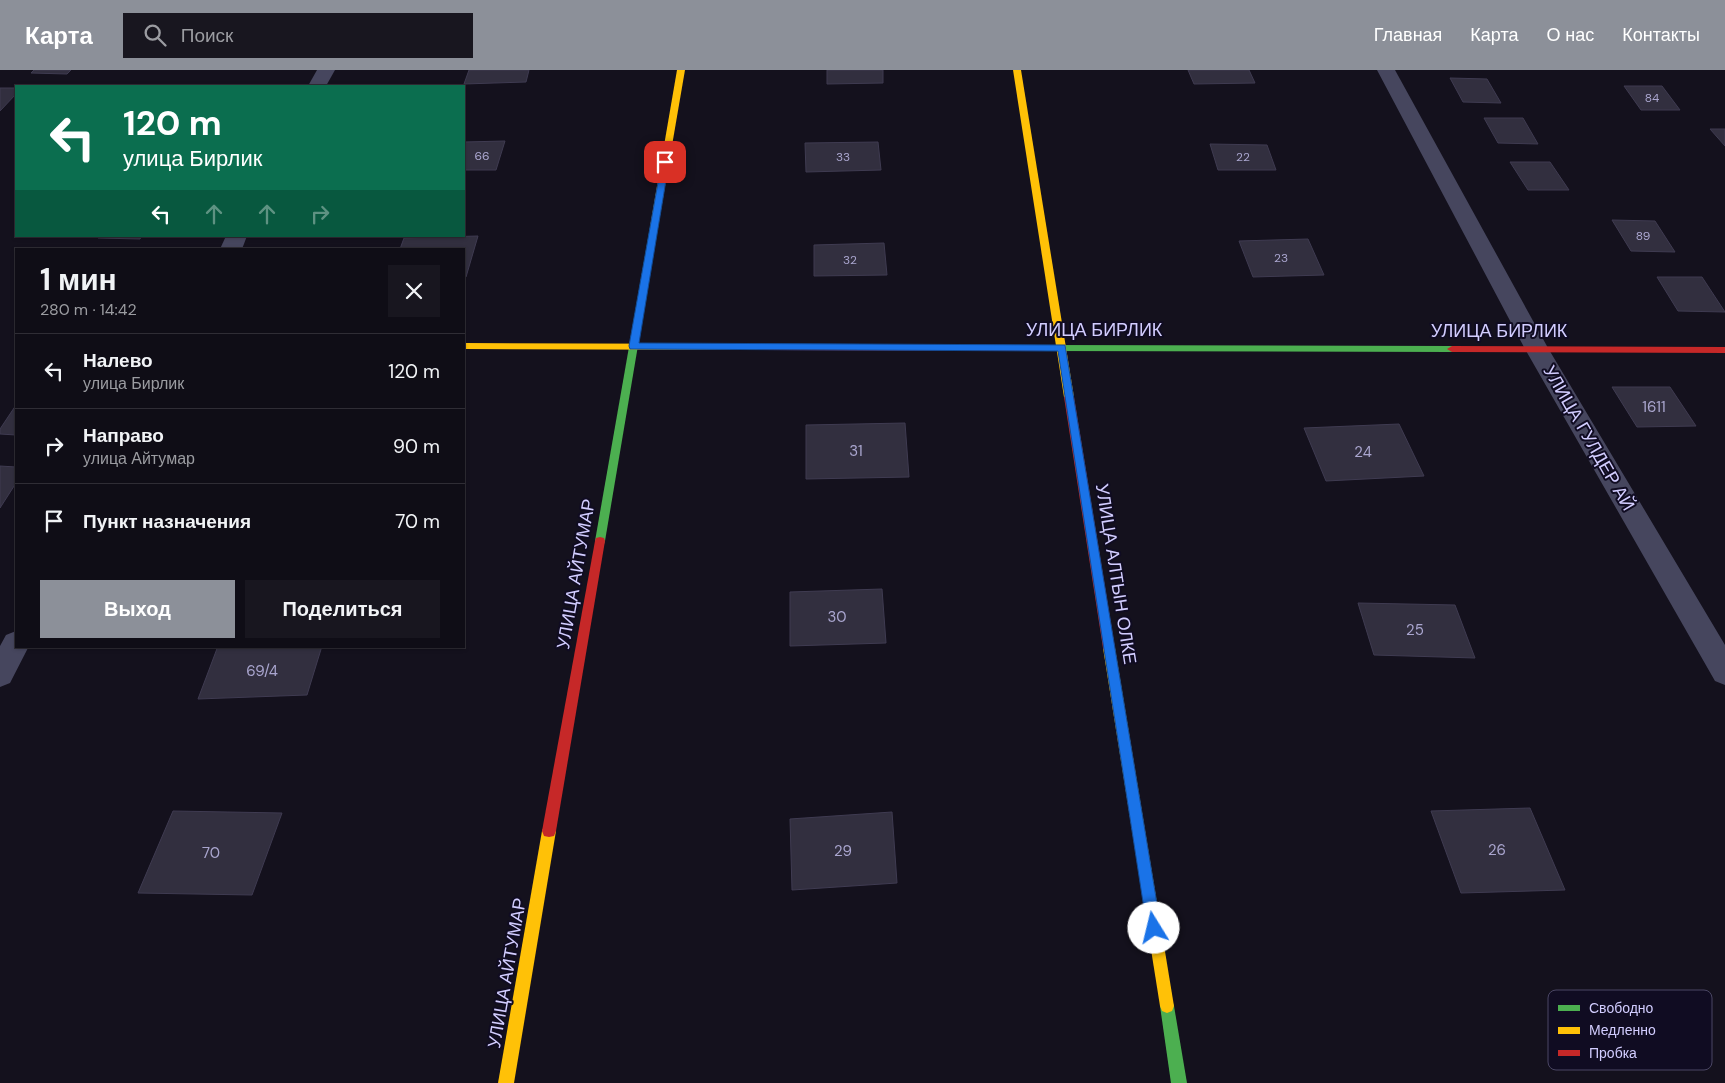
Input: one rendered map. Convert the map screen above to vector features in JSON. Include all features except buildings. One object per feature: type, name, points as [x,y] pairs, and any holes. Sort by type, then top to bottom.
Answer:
[{"type":"street","points":[[318,85],[326,70]]},
{"type":"street","name":"УЛИЦА АЙТУМАР","points":[[506,1083],[681,70]]},
{"type":"street","name":"УЛИЦА АЛТЫН ОЛКЕ","points":[[1017,70],[1179,1083]]},
{"type":"street","name":"УЛИЦА ГУЛДЕР АЙ","points":[[1386,70],[1537,349],[1725,672]]},
{"type":"street","name":"УЛИЦА БИРЛИК","points":[[465,346],[1725,350]]},
{"type":"street","points":[[0,674],[15,646]]},
{"type":"traffic: fast","points":[[600,541],[654,227]]},
{"type":"traffic: fast","points":[[1043,348],[1452,349]]},
{"type":"traffic: fast","points":[[1167,1006],[1179,1083]]},
{"type":"traffic: slow","points":[[654,227],[681,70]]},
{"type":"traffic: slow","points":[[1017,70],[1069,397]]},
{"type":"traffic: slow","points":[[465,346],[758,347]]},
{"type":"traffic: slow","points":[[1109,648],[1167,1006]]},
{"type":"traffic: slow","points":[[506,1083],[549,831]]},
{"type":"traffic: jam","points":[[758,347],[1043,348]]},
{"type":"traffic: jam","points":[[1452,349],[1725,350]]},
{"type":"traffic: jam","points":[[1069,397],[1109,648]]},
{"type":"traffic: jam","points":[[549,831],[600,541]]},
{"type":"route","points":[[665,162],[633,346],[1062,348],[1154,928]]}]
